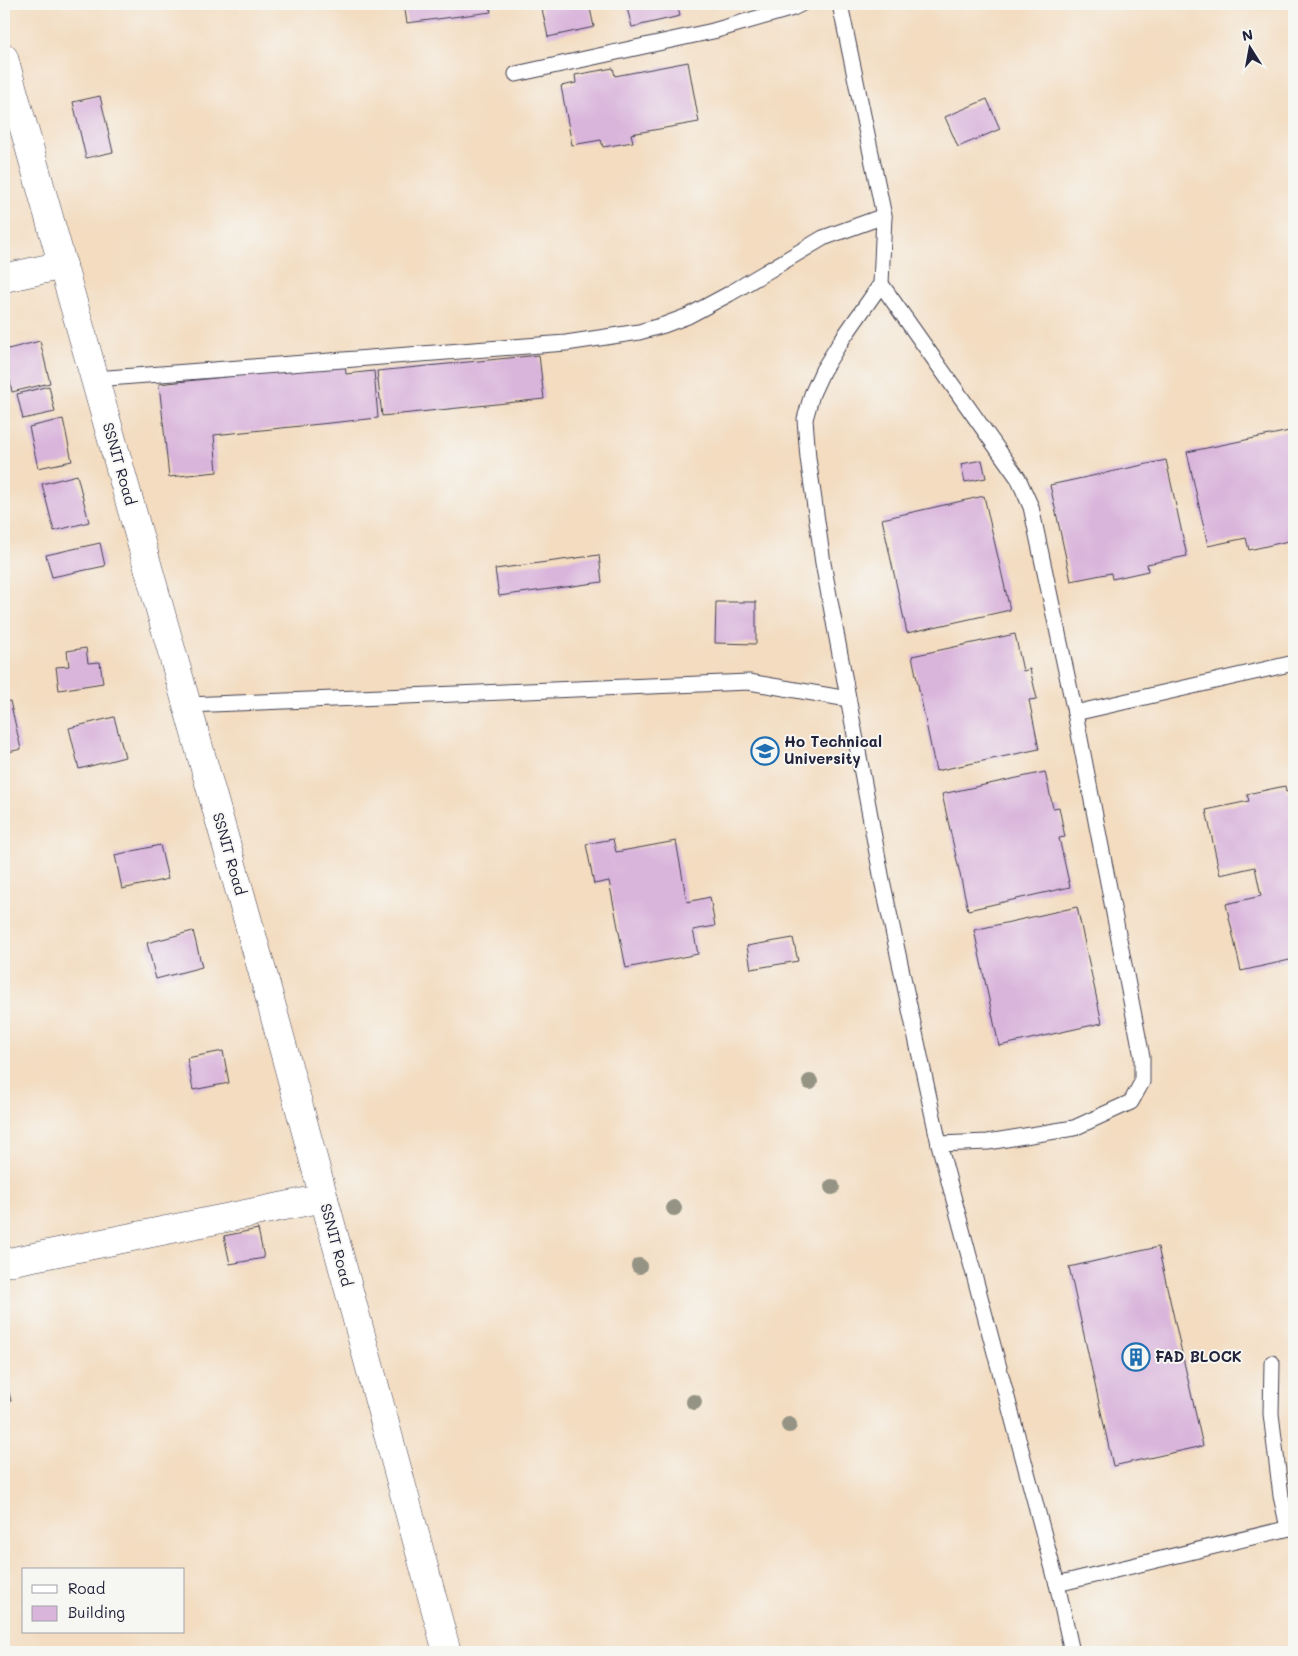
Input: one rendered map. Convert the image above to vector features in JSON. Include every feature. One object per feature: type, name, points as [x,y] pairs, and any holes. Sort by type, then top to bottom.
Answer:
[{"type":"street","name":"SSNIT Road","points":[[4,58],[187,705],[324,1198],[447,1652]]},
{"type":"street","points":[[4,278],[63,265]]},
{"type":"street","points":[[4,1263],[324,1198]]},
{"type":"lane","points":[[516,74],[713,31],[801,4]]},
{"type":"lane","points":[[840,4],[884,216],[881,284],[824,370],[812,394],[805,418],[808,458],[823,563],[882,880],[938,1144],[1057,1584],[1072,1652]]},
{"type":"lane","points":[[96,379],[566,343],[639,332],[688,316],[823,238],[884,216]]},
{"type":"lane","points":[[881,284],[1018,478],[1031,507],[1074,712],[1142,1057],[1142,1082],[1131,1102],[1074,1128],[988,1142],[938,1144]]},
{"type":"lane","points":[[1074,712],[1294,663]]},
{"type":"lane","points":[[187,705],[749,682],[848,699]]},
{"type":"lane","points":[[1057,1584],[1291,1527],[1281,1496],[1271,1414],[1272,1364]]},
{"type":"building","points":[[404,4],[490,4],[491,12],[407,23]]},
{"type":"building","points":[[541,4],[589,4],[594,27],[548,37]]},
{"type":"building","points":[[626,4],[677,4],[680,16],[632,27]]},
{"type":"building","points":[[688,62],[699,122],[631,134],[633,142],[603,147],[601,140],[572,145],[561,86],[576,83],[575,75],[613,68],[615,76]]},
{"type":"building","points":[[100,96],[113,152],[86,158],[73,102]]},
{"type":"building","points":[[987,99],[1000,129],[958,147],[945,117]]},
{"type":"building","points":[[40,341],[50,383],[12,392],[4,350]]},
{"type":"building","points":[[539,355],[544,399],[382,416],[377,371]]},
{"type":"building","points":[[345,364],[346,374],[374,371],[378,418],[214,435],[217,472],[169,477],[159,384]]},
{"type":"building","points":[[49,386],[55,412],[23,419],[17,394]]},
{"type":"building","points":[[63,419],[72,461],[38,468],[29,427]]},
{"type":"building","points":[[1294,430],[1294,527],[1291,528],[1293,540],[1249,550],[1246,538],[1208,546],[1187,452]]},
{"type":"building","points":[[982,460],[986,478],[965,482],[961,464]]},
{"type":"building","points":[[1166,460],[1187,556],[1147,564],[1148,571],[1112,579],[1111,573],[1071,581],[1050,485]]},
{"type":"building","points":[[77,475],[89,522],[54,531],[42,484]]},
{"type":"building","points":[[984,496],[1010,610],[907,633],[882,519]]},
{"type":"building","points":[[100,543],[105,566],[52,577],[46,555]]},
{"type":"building","points":[[599,555],[602,582],[499,596],[495,569]]},
{"type":"building","points":[[716,602],[756,602],[756,644],[715,643]]},
{"type":"building","points":[[1015,634],[1023,671],[1030,669],[1037,699],[1029,700],[1039,749],[936,771],[912,656]]},
{"type":"building","points":[[86,648],[88,663],[100,662],[103,683],[59,690],[56,667],[69,666],[67,651]]},
{"type":"building","points":[[10,701],[21,749],[4,753],[4,702]]},
{"type":"building","points":[[114,717],[125,757],[79,769],[69,728]]},
{"type":"building","points":[[1045,772],[1053,808],[1059,807],[1065,837],[1059,838],[1070,887],[968,910],[942,794]]},
{"type":"building","points":[[1285,786],[1286,792],[1294,791],[1294,959],[1241,971],[1226,904],[1261,896],[1255,867],[1220,875],[1206,810],[1249,801],[1247,794]]},
{"type":"building","points":[[613,839],[616,852],[676,841],[687,902],[710,897],[715,926],[693,930],[698,954],[626,968],[609,881],[594,884],[586,844]]},
{"type":"building","points":[[160,845],[168,879],[122,889],[115,855]]},
{"type":"building","points":[[1077,907],[1102,1023],[999,1046],[974,930]]},
{"type":"building","points":[[193,931],[202,967],[156,979],[147,943]]},
{"type":"building","points":[[793,938],[798,961],[751,969],[747,946]]},
{"type":"building","points":[[223,1051],[229,1083],[193,1090],[187,1058]]},
{"type":"building","points":[[258,1229],[264,1258],[230,1264],[224,1236]]},
{"type":"building","name":"FAD BLOCK","points":[[1158,1247],[1203,1446],[1113,1466],[1069,1267]]},
{"type":"building","points":[[4,1372],[11,1401],[4,1402]]},
{"type":"building","points":[[4,1417],[8,1433],[4,1434]]},
{"type":"building","points":[[1294,1472],[1294,1488],[1289,1473]]},
{"type":"place","name":"Ho Technical University","points":[[765,751]]},
{"type":"place","name":"FAD BLOCK","points":[[1136,1357]]}]
